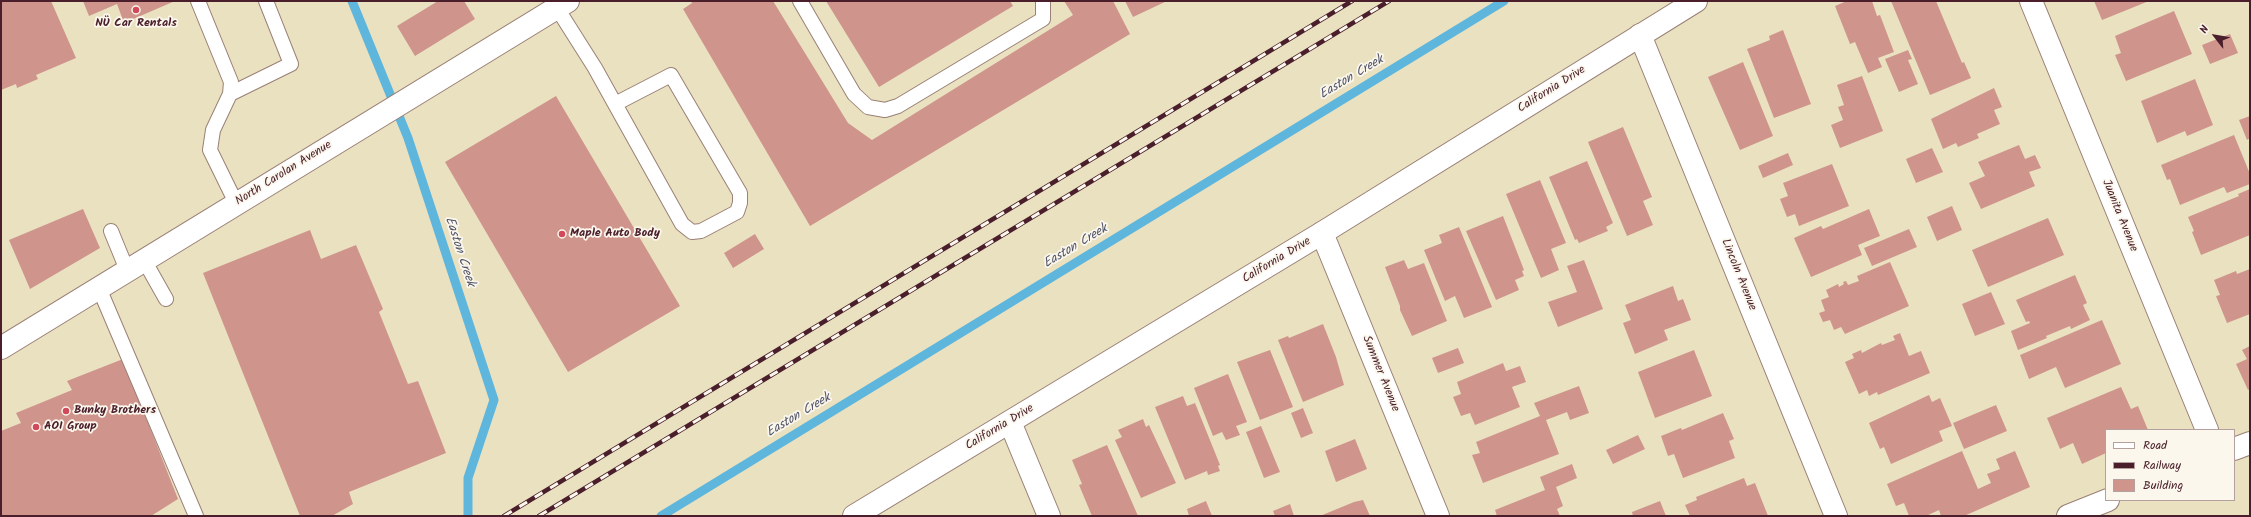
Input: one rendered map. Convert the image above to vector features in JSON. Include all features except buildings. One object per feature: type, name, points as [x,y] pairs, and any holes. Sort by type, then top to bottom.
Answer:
[{"type":"street","name":"California Drive","points":[[854,516],[1322,233],[1696,1]]},
{"type":"street","name":"Juanita Avenue","points":[[2031,1],[2207,429]]},
{"type":"street","name":"North Carolan Avenue","points":[[3,341],[99,288],[562,4]]},
{"type":"street","name":"Lincoln Avenue","points":[[1640,35],[1836,516]]},
{"type":"street","name":"Summer Avenue","points":[[1322,233],[1438,516]]},
{"type":"street","points":[[1010,422],[1049,516]]},
{"type":"street","points":[[2235,449],[2250,443]]},
{"type":"street","points":[[2068,516],[2106,501]]},
{"type":"lane","points":[[198,1],[231,82],[230,94],[213,130],[210,150],[236,203]]},
{"type":"lane","points":[[230,94],[291,64],[266,1]]},
{"type":"lane","points":[[800,1],[854,94],[868,107],[885,110],[898,106],[1042,19],[1043,1]]},
{"type":"lane","points":[[562,4],[615,104],[682,224],[692,232],[701,231],[736,212],[740,203],[740,193],[670,75],[615,104]]},
{"type":"lane","points":[[111,231],[136,265],[166,299]]},
{"type":"lane","points":[[99,288],[196,516]]},
{"type":"waterway","name":"Easton Creek","points":[[352,1],[408,138],[494,400],[468,478],[468,516]]},
{"type":"waterway","name":"Easton Creek","points":[[661,516],[1504,1]]},
{"type":"railway","points":[[504,516],[1352,1]]},
{"type":"railway","points":[[539,516],[1389,1]]},
{"type":"place","name":"NÜ Car Rentals","points":[[136,10]]},
{"type":"place","name":"Maple Auto Body","points":[[562,234]]},
{"type":"place","name":"Bunky Brothers","points":[[66,411]]},
{"type":"place","name":"AOI Group","points":[[36,427]]}]
